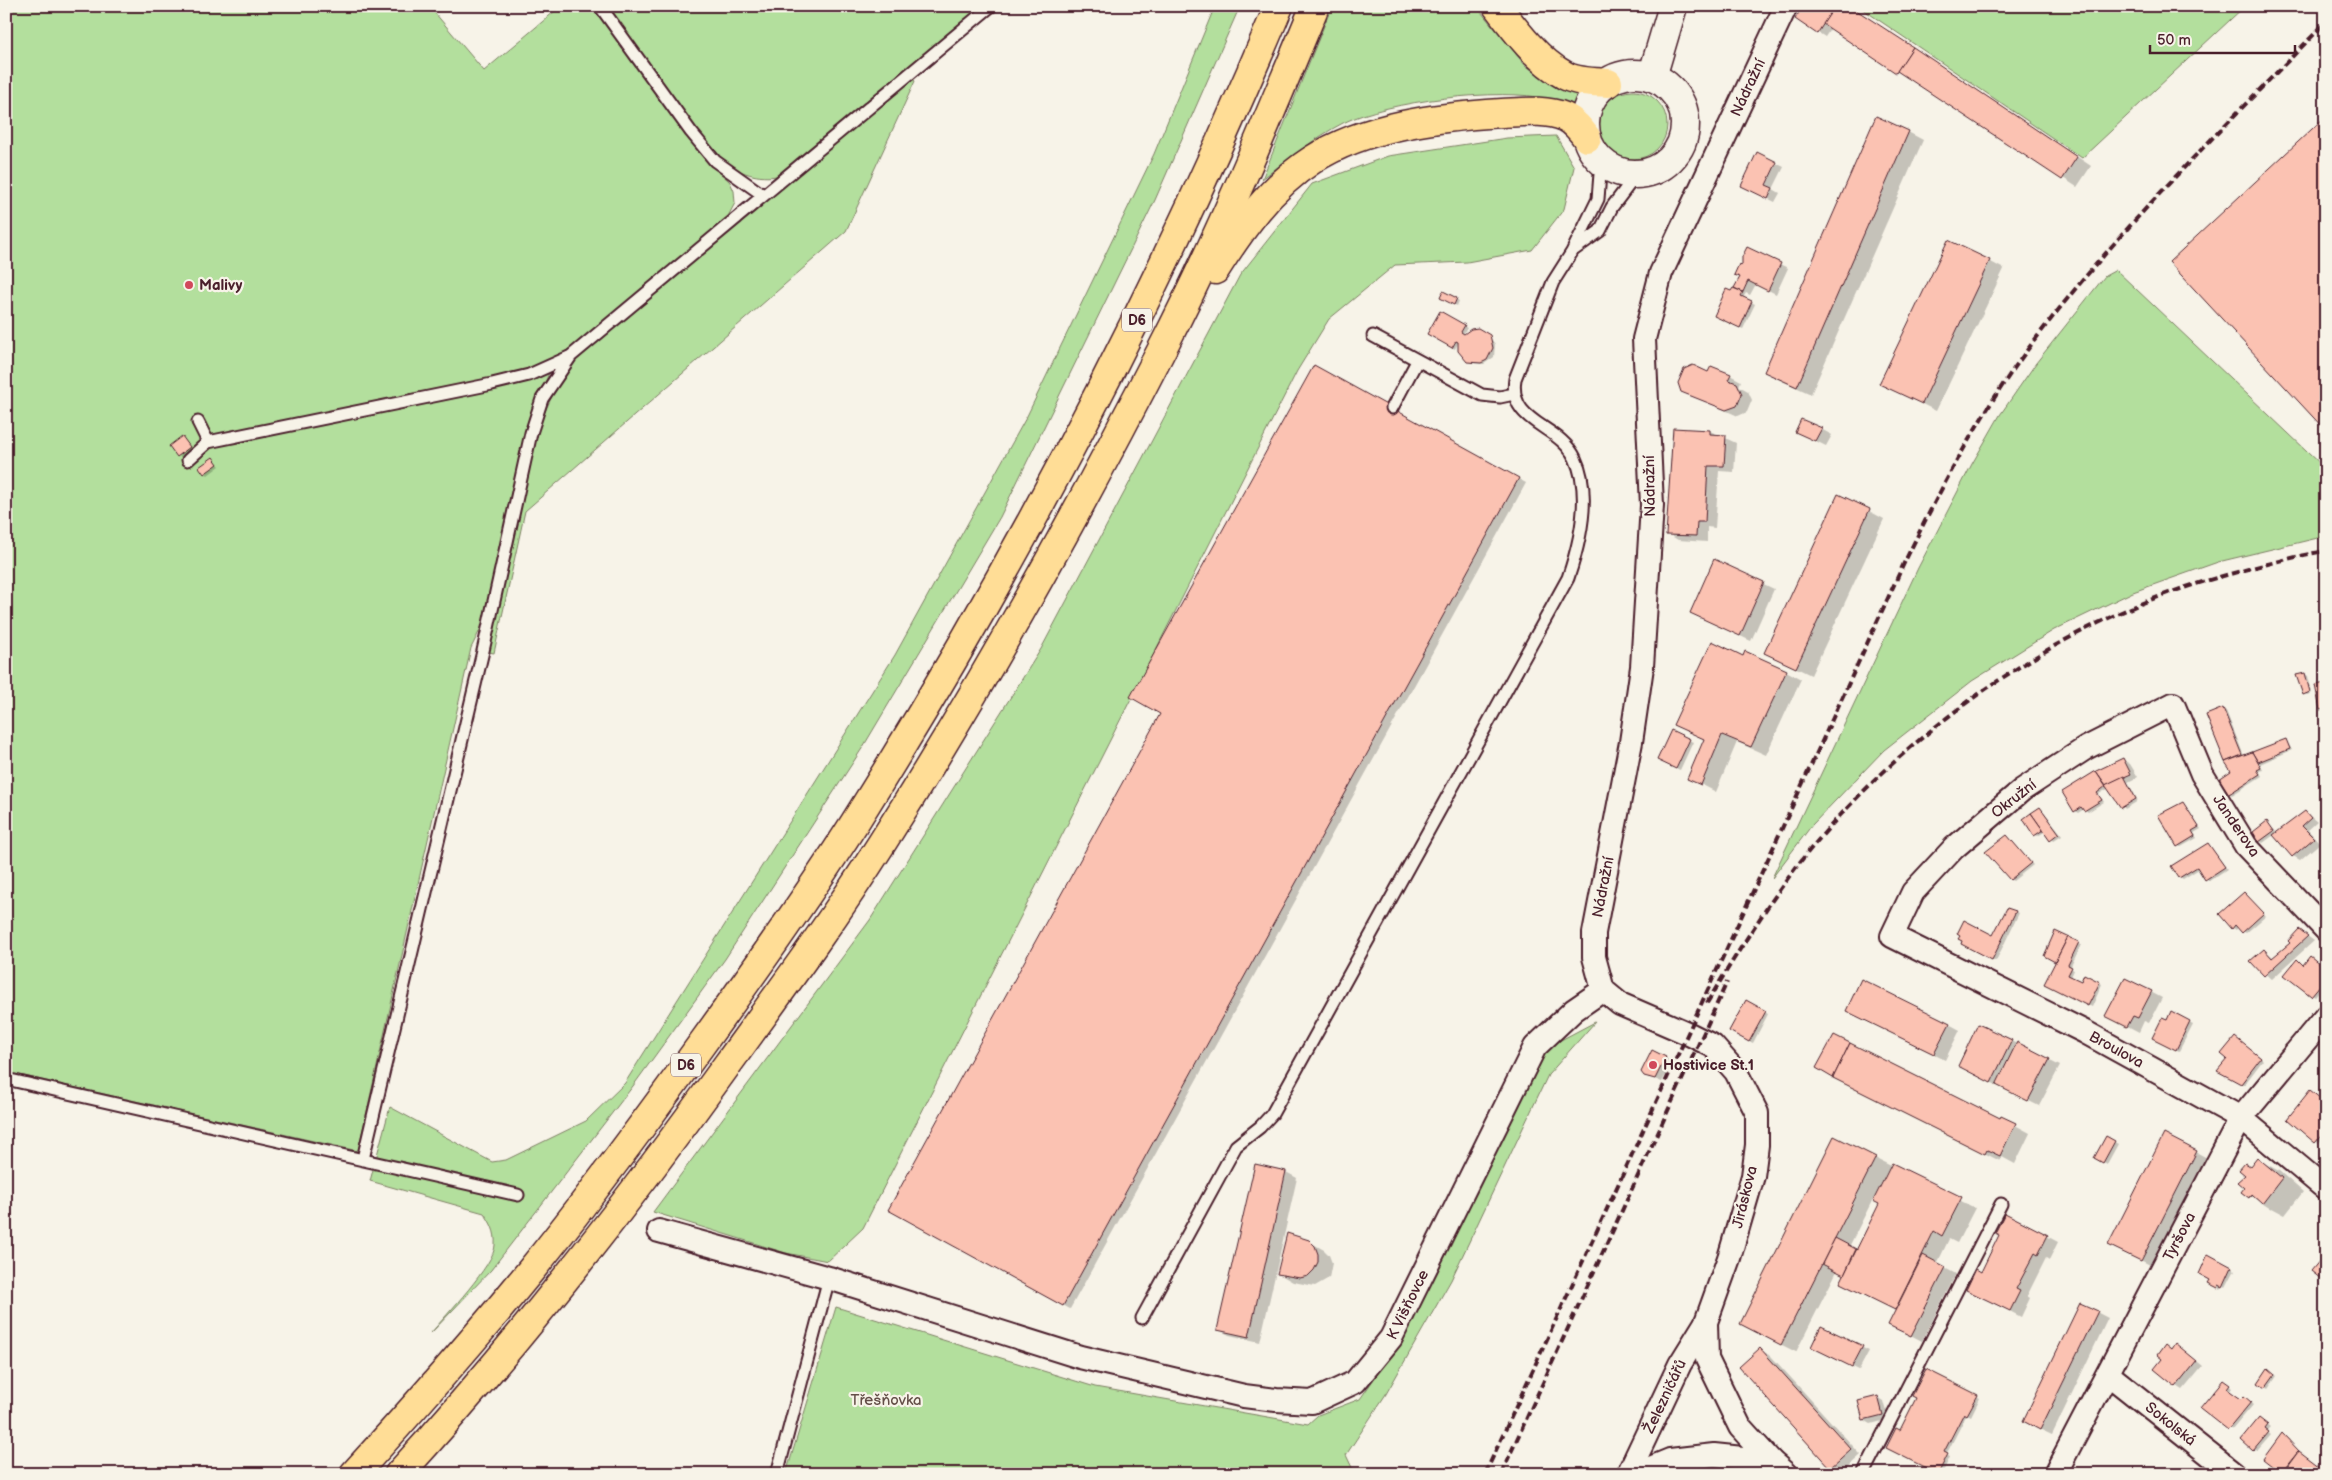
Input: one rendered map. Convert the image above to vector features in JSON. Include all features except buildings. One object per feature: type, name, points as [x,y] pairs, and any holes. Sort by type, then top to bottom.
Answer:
[{"type":"highway","name":"D6","points":[[354,1474],[416,1406],[532,1268],[636,1134],[750,978],[854,824],[975,624],[1048,494],[1104,386],[1233,116],[1279,6]]},
{"type":"highway","name":"D6","points":[[399,1474],[554,1294],[664,1153],[774,1000],[881,844],[1002,642],[1073,516],[1162,348],[1264,129],[1315,6]]},
{"type":"highway","points":[[1497,6],[1541,57],[1565,76],[1591,82],[1608,83]]},
{"type":"highway","points":[[1162,348],[1244,225],[1282,184],[1312,160],[1357,138],[1403,125],[1467,115],[1541,111],[1566,117],[1587,138]]},
{"type":"street","points":[[1652,77],[1673,6]]},
{"type":"street","name":"Nádražní","points":[[1603,990],[1594,957],[1594,934],[1631,742],[1643,658],[1652,505],[1644,339],[1661,273],[1786,6]]},
{"type":"street","points":[[1637,74],[1652,77],[1666,85],[1676,96],[1683,109],[1685,125],[1683,140],[1676,153],[1659,168],[1637,174],[1618,171],[1602,161],[1593,150],[1587,138],[1585,122],[1588,107],[1596,93],[1608,83],[1622,76],[1637,74]]},
{"type":"street","name":"Janderova","points":[[2173,704],[2202,774],[2246,846],[2326,930]]},
{"type":"street","name":"Okružní","points":[[1892,936],[1913,892],[1954,848],[2022,790],[2086,748],[2173,704]]},
{"type":"street","name":"Broulova","points":[[1892,936],[2084,1032],[2240,1118],[2326,1189]]},
{"type":"street","name":"Jiráskova","points":[[1603,990],[1620,1004],[1687,1032],[1712,1046],[1736,1072],[1757,1113],[1757,1145],[1753,1176],[1729,1258],[1706,1322],[1707,1359],[1740,1426],[1778,1467]]},
{"type":"street","name":"K Višňovce","points":[[659,1231],[829,1278],[1080,1357],[1244,1396],[1312,1402],[1355,1382],[1391,1338],[1535,1047],[1574,1010],[1603,990]]},
{"type":"street","name":"Tyršova","points":[[2055,1474],[2240,1118],[2326,1016]]},
{"type":"street","name":"Železničářů","points":[[1628,1474],[1680,1364],[1706,1322]]},
{"type":"street","name":"Sokolská","points":[[2108,1374],[2234,1474]]},
{"type":"street","name":"Jiráskova","points":[[1636,1474],[1670,1460],[1714,1455],[1778,1467]]},
{"type":"lane","points":[[600,6],[691,132],[716,161],[763,196]]},
{"type":"lane","points":[[363,1159],[483,651],[531,433],[542,399],[571,356],[991,6]]},
{"type":"lane","points":[[1142,1318],[1236,1146],[1260,1127],[1272,1114],[1568,578],[1576,556],[1582,524],[1580,474],[1575,458],[1566,444],[1548,429],[1528,417],[1520,408],[1514,394],[1515,378],[1553,282],[1572,252],[1598,199],[1602,161]]},
{"type":"lane","points":[[1572,252],[1600,231],[1612,207],[1637,174]]},
{"type":"lane","points":[[1373,336],[1482,395],[1500,397],[1514,394]]},
{"type":"lane","points":[[188,460],[208,442],[520,377],[571,356]]},
{"type":"lane","points":[[1392,408],[1417,361]]},
{"type":"lane","points":[[198,422],[208,442]]},
{"type":"lane","points":[[6,1079],[518,1195]]},
{"type":"lane","points":[[1863,1474],[2001,1204]]},
{"type":"lane","points":[[776,1474],[829,1278]]},
{"type":"green space","points":[[6,6],[429,6],[484,71],[561,6],[595,6],[704,157],[730,182],[734,191],[735,203],[725,222],[574,347],[549,373],[528,424],[485,620],[471,648],[358,1151],[6,1072]]},
{"type":"green space","points":[[606,6],[983,6],[784,174],[763,177],[736,169],[714,151]]},
{"type":"green space","points":[[1215,6],[1240,6],[1155,200],[1000,517],[863,747],[725,959],[633,1086],[491,1270],[431,1333],[468,1290],[487,1264],[493,1254],[495,1236],[491,1224],[484,1213],[370,1181],[390,1107],[492,1162],[506,1160],[586,1121],[625,1083],[895,655],[1027,416],[1154,154]]},
{"type":"green space","points":[[1332,6],[1476,6],[1525,65],[1554,86],[1578,95],[1573,109],[1548,99],[1502,95],[1444,98],[1387,108],[1363,115],[1332,129],[1262,179]]},
{"type":"green space","points":[[1858,6],[2245,6],[2082,158]]},
{"type":"green space","points":[[910,77],[915,81],[846,231],[525,511],[494,653],[488,652],[537,428],[555,390],[575,361],[639,305],[810,164]]},
{"type":"green space","points":[[1633,91],[1646,94],[1657,101],[1664,112],[1667,125],[1664,138],[1657,149],[1646,156],[1633,159],[1620,156],[1609,149],[1602,138],[1599,125],[1602,112],[1609,101],[1620,94]]},
{"type":"green space","points":[[1556,136],[1574,167],[1564,209],[1532,250],[1467,262],[1395,265],[1329,319],[1297,371],[863,1228],[828,1261],[786,1253],[653,1212],[870,920],[1041,649],[1240,275],[1312,184],[1388,156],[1507,138]]},
{"type":"green space","points":[[2116,270],[2326,469],[2326,536],[2218,562],[2133,592],[2054,630],[1972,681],[1884,750],[1812,825],[1772,878],[1918,568],[1972,464],[2000,415],[2036,363],[2105,276]]},
{"type":"green space","name":"Třešňovka","points":[[1595,1022],[1548,1075],[1451,1280],[1386,1394],[1346,1455],[1355,1474],[786,1474],[836,1307],[1095,1387],[1308,1424],[1318,1415],[1360,1399],[1399,1343],[1542,1050]]},
{"type":"railway","points":[[1485,1474],[1905,561],[1977,426],[2028,349],[2097,263],[2171,181],[2326,22]]},
{"type":"railway","points":[[1707,1003],[1753,928],[1804,857],[1875,780],[1914,744],[1956,711],[1999,680],[2044,652],[2138,605],[2216,578],[2295,557],[2326,551]]},
{"type":"railway","points":[[1501,1474],[1727,982]]},
{"type":"place","name":"Malivy","points":[[189,285]]},
{"type":"place","name":"Hostivice St.1","points":[[1653,1065]]}]
